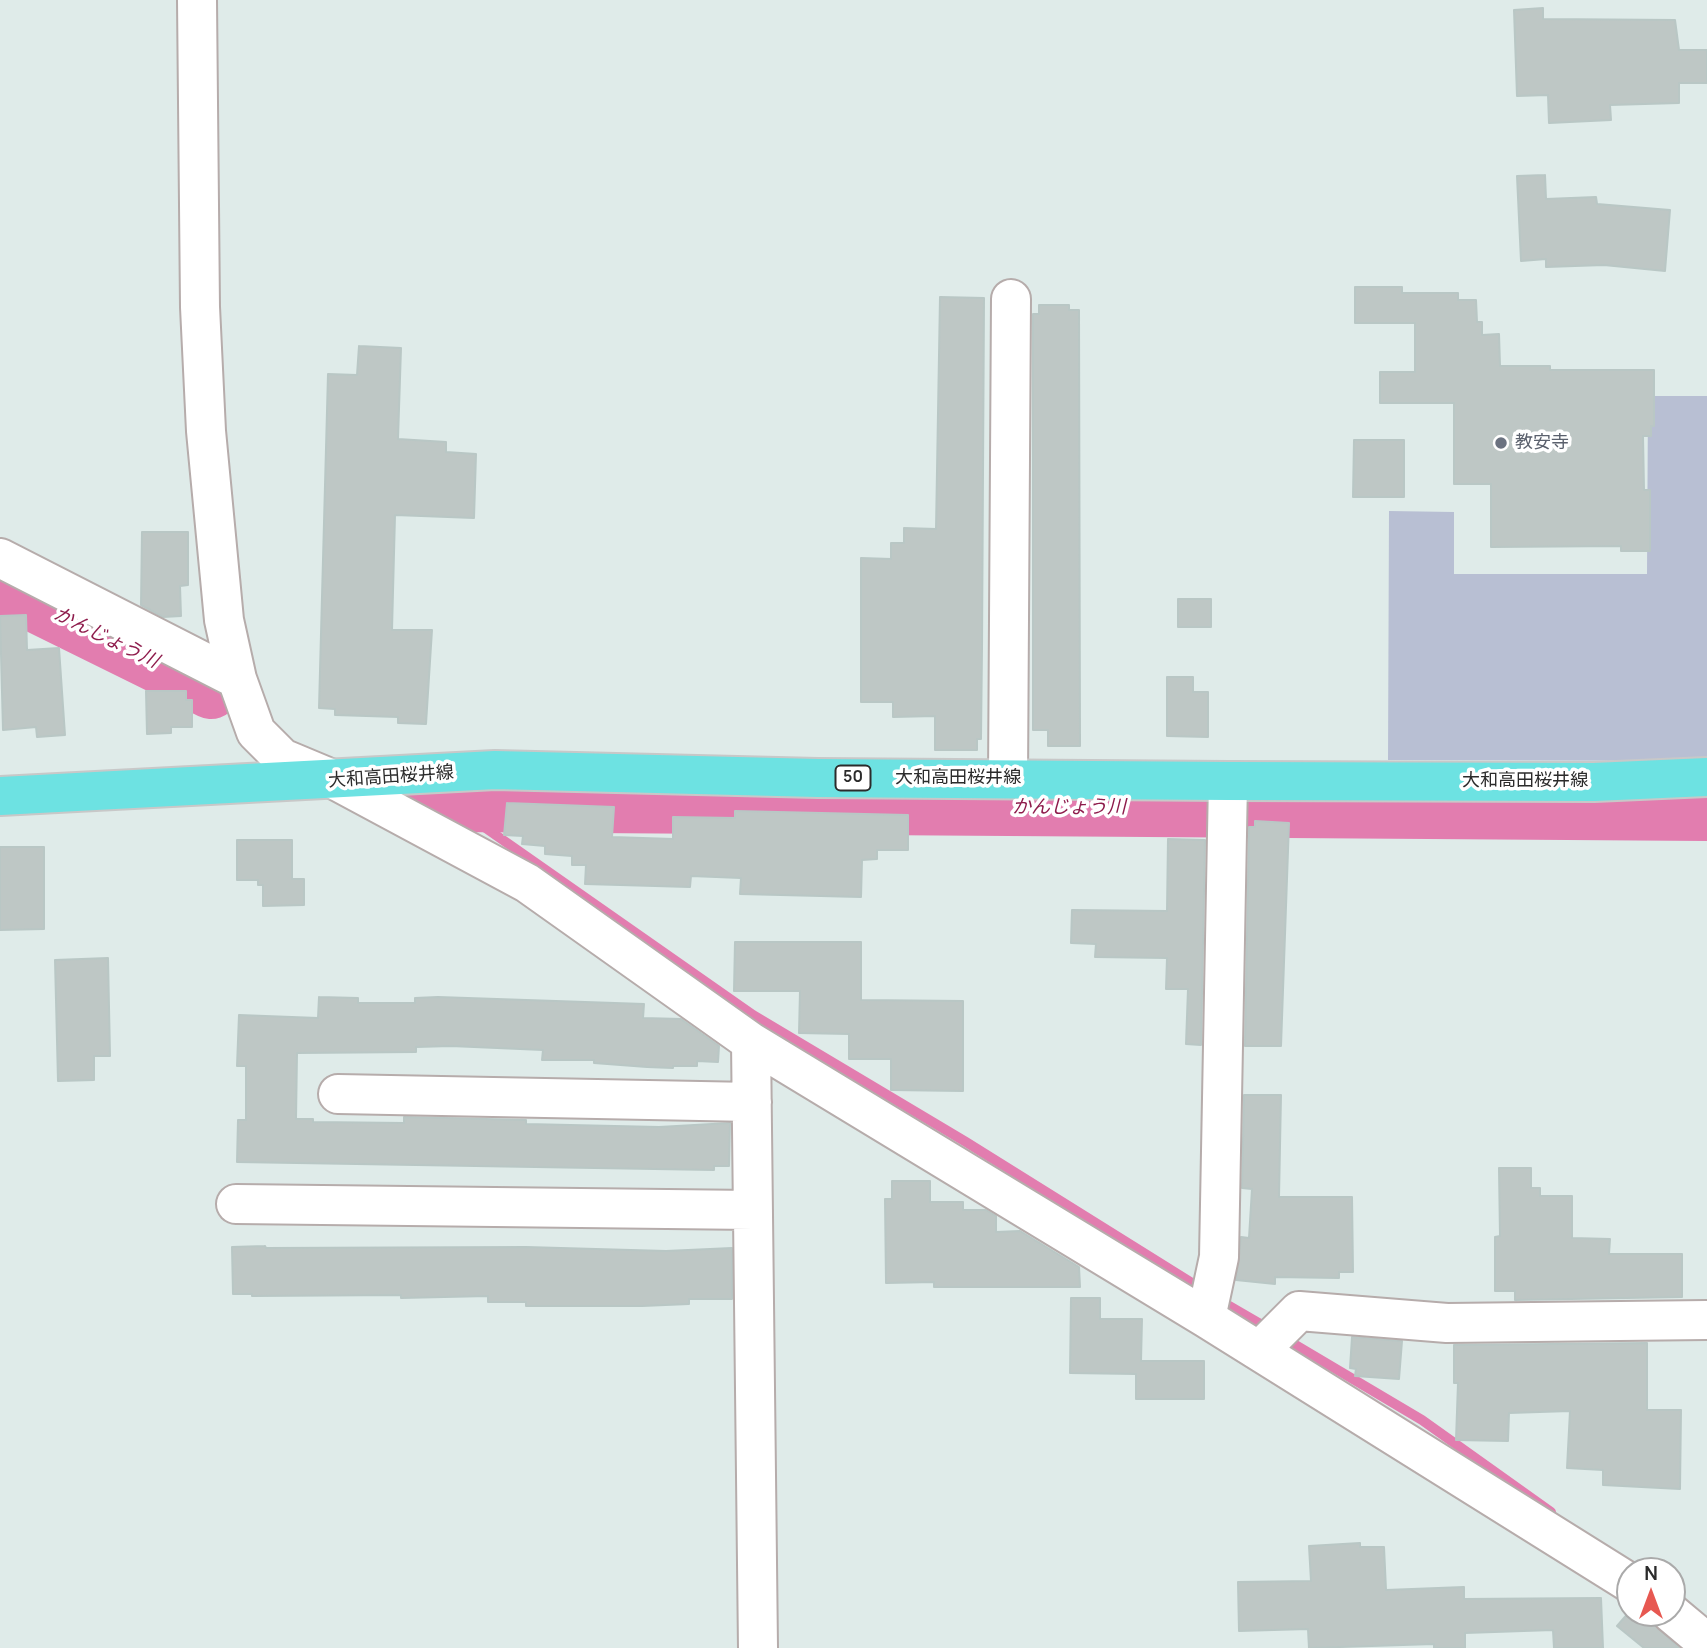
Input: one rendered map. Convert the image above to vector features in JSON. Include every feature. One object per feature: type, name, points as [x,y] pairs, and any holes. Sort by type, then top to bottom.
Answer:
[{"type":"main road","name":"大和高田桜井線","points":[[0,796],[337,781],[495,770],[1007,778],[1227,798],[1707,777]]},
{"type":"street","points":[[197,0],[200,307],[206,431],[224,620],[237,679],[256,732],[282,758],[337,781],[527,883],[751,1042],[1206,1318],[1616,1574]]},
{"type":"street","points":[[1007,778],[1011,299]]},
{"type":"street","points":[[0,558],[237,679]]},
{"type":"street","points":[[1206,1318],[1219,1257],[1227,798]]},
{"type":"street","points":[[751,1042],[758,1648]]},
{"type":"street","points":[[338,1094],[752,1102]]},
{"type":"street","points":[[236,1203],[753,1210]]},
{"type":"street","points":[[1259,1351],[1299,1311],[1447,1323],[1707,1320]]},
{"type":"street","points":[[1686,1626],[1707,1643]]},
{"type":"shaded area","points":[[1648,396],[1707,396],[1707,761],[1388,760],[1389,511],[1454,512],[1454,574],[1647,574]]},
{"type":"building","points":[[1543,8],[1543,19],[1675,20],[1679,50],[1707,50],[1707,83],[1679,83],[1679,103],[1610,105],[1611,120],[1549,123],[1548,95],[1517,96],[1514,10]]},
{"type":"building","points":[[1545,175],[1546,199],[1596,197],[1597,204],[1670,210],[1665,271],[1604,265],[1546,267],[1546,259],[1521,261],[1517,176]]},
{"type":"building","points":[[1355,287],[1402,287],[1402,293],[1458,293],[1458,300],[1476,300],[1477,322],[1482,322],[1482,335],[1499,334],[1500,366],[1550,366],[1550,370],[1654,370],[1654,426],[1651,426],[1651,436],[1643,436],[1644,490],[1650,490],[1650,551],[1621,551],[1621,546],[1491,547],[1491,484],[1454,484],[1454,403],[1380,403],[1380,372],[1415,372],[1415,323],[1355,323]]},
{"type":"building","points":[[940,297],[984,298],[981,739],[977,739],[977,750],[935,750],[935,716],[893,717],[893,702],[861,702],[861,558],[891,559],[891,543],[904,543],[904,528],[936,529]]},
{"type":"building","points":[[1039,305],[1069,305],[1069,310],[1079,310],[1080,746],[1048,746],[1048,730],[1033,730],[1033,314],[1039,314]]},
{"type":"building","points":[[359,346],[401,348],[398,439],[446,442],[446,452],[476,454],[474,518],[395,515],[392,630],[432,630],[426,724],[398,723],[398,717],[335,715],[335,709],[319,708],[328,374],[357,375]]},
{"type":"building","points":[[1354,440],[1404,440],[1404,497],[1353,497]]},
{"type":"building","points":[[142,532],[188,532],[188,585],[180,586],[181,616],[163,617],[141,605]]},
{"type":"building","points":[[1178,599],[1211,599],[1211,627],[1178,627]]},
{"type":"building","points":[[26,615],[27,650],[59,648],[65,735],[37,737],[36,727],[3,730],[0,616]]},
{"type":"building","points":[[1167,677],[1193,677],[1193,692],[1208,692],[1208,737],[1167,736]]},
{"type":"building","points":[[146,691],[186,691],[186,700],[192,700],[192,727],[171,727],[171,733],[147,734]]},
{"type":"building","points":[[507,803],[614,807],[612,837],[673,839],[673,817],[735,818],[735,811],[908,815],[908,850],[877,850],[877,859],[862,860],[861,897],[740,894],[741,878],[691,876],[690,887],[585,884],[586,865],[572,865],[572,856],[545,854],[545,846],[522,844],[523,836],[504,835]]},
{"type":"building","points":[[1255,821],[1289,823],[1281,1046],[1245,1046],[1249,827],[1255,827]]},
{"type":"building","points":[[1168,839],[1205,840],[1201,1045],[1186,1044],[1188,989],[1166,989],[1167,958],[1095,957],[1096,944],[1071,943],[1072,910],[1167,911]]},
{"type":"building","points":[[237,840],[292,840],[292,879],[304,879],[304,905],[263,906],[263,885],[258,885],[258,880],[237,880]]},
{"type":"building","points":[[0,847],[44,847],[44,929],[0,930]]},
{"type":"building","points":[[735,942],[861,942],[861,1000],[963,1001],[963,1091],[891,1090],[891,1059],[849,1059],[849,1034],[799,1033],[800,991],[734,991]]},
{"type":"building","points":[[108,958],[110,1056],[94,1056],[94,1080],[58,1081],[55,960]]},
{"type":"building","points":[[319,997],[358,998],[358,1003],[415,1003],[415,998],[438,997],[644,1004],[643,1018],[681,1019],[719,1046],[718,1062],[697,1061],[697,1066],[673,1068],[647,1067],[594,1063],[594,1060],[542,1060],[543,1050],[451,1046],[416,1047],[416,1052],[297,1053],[296,1119],[313,1119],[313,1122],[404,1123],[404,1117],[526,1120],[526,1124],[659,1127],[730,1123],[729,1166],[714,1166],[714,1170],[237,1162],[238,1120],[246,1120],[246,1066],[237,1066],[239,1015],[318,1018]]},
{"type":"building","points":[[1244,1095],[1281,1095],[1279,1197],[1352,1197],[1353,1272],[1339,1272],[1339,1278],[1275,1277],[1275,1284],[1236,1280],[1241,1237],[1249,1238],[1252,1189],[1242,1188]]},
{"type":"building","points":[[1499,1168],[1531,1168],[1531,1188],[1540,1188],[1540,1196],[1572,1196],[1572,1238],[1610,1239],[1609,1254],[1682,1254],[1682,1297],[1515,1300],[1515,1291],[1495,1291],[1495,1237],[1500,1236]]},
{"type":"building","points":[[892,1181],[930,1181],[930,1202],[963,1202],[963,1210],[986,1210],[996,1216],[996,1232],[1020,1231],[1079,1267],[1080,1287],[934,1287],[934,1282],[886,1283],[885,1199],[892,1199]]},
{"type":"building","points":[[232,1247],[526,1247],[666,1251],[732,1248],[732,1299],[689,1299],[689,1304],[642,1306],[526,1306],[526,1302],[488,1302],[488,1296],[401,1298],[401,1295],[233,1294]]},
{"type":"building","points":[[1071,1298],[1100,1298],[1100,1319],[1142,1319],[1141,1361],[1204,1361],[1204,1399],[1136,1399],[1136,1374],[1070,1373]]},
{"type":"building","points":[[1352,1337],[1402,1341],[1399,1379],[1355,1376],[1356,1369],[1350,1368]]},
{"type":"building","points":[[1647,1343],[1647,1410],[1681,1410],[1680,1489],[1603,1485],[1603,1470],[1567,1468],[1570,1411],[1509,1413],[1508,1441],[1456,1440],[1458,1383],[1454,1383],[1454,1345]]},
{"type":"building","points":[[1360,1543],[1360,1547],[1384,1547],[1386,1590],[1464,1587],[1464,1599],[1601,1598],[1603,1648],[1554,1648],[1553,1630],[1465,1633],[1465,1648],[1434,1648],[1434,1644],[1309,1648],[1308,1629],[1239,1631],[1238,1582],[1311,1581],[1309,1546]]},
{"type":"building","points":[[1618,1627],[1657,1627],[1679,1648],[1644,1648]]},
{"type":"waterway","name":"かんじょう川","points":[[0,586],[211,690]]},
{"type":"waterway","name":"かんじょう川","points":[[433,797],[450,803],[1707,812]]},
{"type":"waterway","points":[[450,803],[753,1015],[966,1142],[1203,1290]]},
{"type":"waterway","points":[[1219,1300],[1269,1329]]},
{"type":"waterway","points":[[1282,1337],[1422,1420],[1551,1512]]},
{"type":"place","name":"教安寺","points":[[1501,443]]}]
